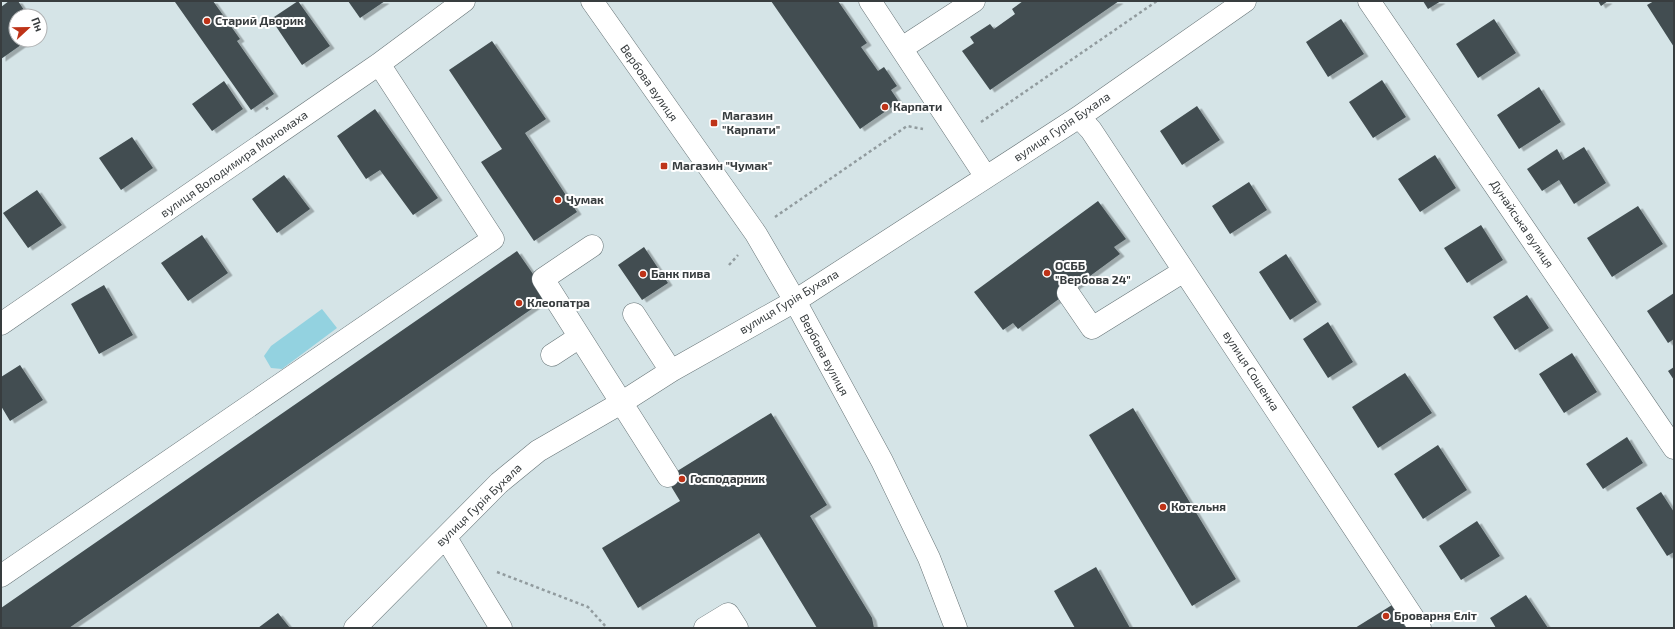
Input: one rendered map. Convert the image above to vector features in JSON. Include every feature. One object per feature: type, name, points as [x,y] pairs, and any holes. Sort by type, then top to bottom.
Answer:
[{"type":"street","name":"вулиця Володимира Мономаха","points":[[1,324],[379,64],[464,1]]},
{"type":"street","name":"Вербова вулиця","points":[[592,1],[756,234],[795,301],[885,468],[929,558],[956,628]]},
{"type":"street","points":[[870,1],[986,177]]},
{"type":"street","points":[[902,48],[974,1]]},
{"type":"street","name":"вулиця Гурія Бухала","points":[[355,628],[499,483],[538,451],[621,403],[671,371],[795,301],[1079,117],[1245,1]]},
{"type":"street","name":"Дунайська вулиця","points":[[1369,1],[1674,448]]},
{"type":"street","points":[[1,576],[493,239],[379,64]]},
{"type":"street","name":"вулиця Сошенка","points":[[1079,117],[1091,130],[1420,628]]},
{"type":"street","points":[[592,246],[542,279],[578,338],[668,476]]},
{"type":"street","points":[[1068,293],[1092,328],[1184,271]]},
{"type":"street","points":[[634,314],[671,371]]},
{"type":"street","points":[[552,355],[578,338]]},
{"type":"street","points":[[446,538],[501,628]]},
{"type":"street","points":[[704,628],[728,614],[737,628]]},
{"type":"path","points":[[729,265],[756,234],[775,217],[907,126],[960,137],[1156,1]]},
{"type":"path","points":[[493,570],[588,607],[607,628]]},
{"type":"shaded area","points":[[322,309],[337,328],[282,369],[271,368],[264,356],[271,346]]},
{"type":"building","points":[[9,1],[18,1],[23,8],[8,8],[8,48],[17,48],[1,59],[1,7]]},
{"type":"building","points":[[213,1],[240,39],[237,41],[274,94],[251,110],[175,2]]},
{"type":"building","points":[[298,1],[330,46],[302,65],[271,19]]},
{"type":"building","points":[[348,1],[385,1],[360,18]]},
{"type":"building","points":[[771,1],[838,1],[867,43],[861,47],[878,71],[884,67],[897,86],[891,90],[899,102],[860,129]]},
{"type":"building","points":[[1023,1],[1119,1],[990,90],[962,51],[974,43],[970,37],[990,24],[994,29],[1015,14],[1012,9]]},
{"type":"building","points":[[1423,1],[1441,1],[1428,9]]},
{"type":"building","points":[[1598,1],[1608,1],[1601,6]]},
{"type":"building","points":[[1654,1],[1674,1],[1674,47],[1647,5]]},
{"type":"building","points":[[1341,19],[1364,54],[1328,77],[1306,42]]},
{"type":"building","points":[[1494,19],[1516,53],[1478,78],[1456,44]]},
{"type":"building","points":[[492,41],[546,119],[525,133],[577,212],[534,241],[481,162],[502,149],[449,70]]},
{"type":"building","points":[[1382,80],[1406,117],[1373,138],[1349,102]]},
{"type":"building","points":[[224,81],[243,109],[212,131],[192,104]]},
{"type":"building","points":[[1539,87],[1561,122],[1519,149],[1497,115]]},
{"type":"building","points":[[1197,106],[1220,140],[1182,165],[1160,131]]},
{"type":"building","points":[[375,109],[438,198],[413,215],[380,170],[366,179],[337,136]]},
{"type":"building","points":[[132,137],[153,168],[121,190],[99,158]]},
{"type":"building","points":[[1584,147],[1606,183],[1574,204],[1559,180],[1542,191],[1527,169],[1557,149],[1563,160]]},
{"type":"building","points":[[1435,155],[1456,188],[1420,212],[1398,179]]},
{"type":"building","points":[[284,175],[310,209],[277,233],[252,199]]},
{"type":"building","points":[[1249,182],[1267,210],[1230,234],[1212,206]]},
{"type":"building","points":[[37,190],[62,225],[28,248],[3,213]]},
{"type":"building","name":"ОСББ \"Вербова 24\"","points":[[1098,201],[1126,239],[1114,247],[1120,254],[1018,329],[1013,323],[1003,330],[974,292]]},
{"type":"building","points":[[1638,206],[1663,244],[1612,277],[1587,238]]},
{"type":"building","points":[[1481,225],[1503,260],[1467,283],[1444,248]]},
{"type":"building","points":[[202,235],[228,273],[188,301],[161,263]]},
{"type":"building","name":"Банк пива","points":[[644,247],[668,283],[642,300],[618,265]]},
{"type":"building","points":[[517,251],[549,297],[69,628],[1,628],[1,608]]},
{"type":"building","points":[[1286,254],[1317,302],[1290,320],[1259,272]]},
{"type":"building","points":[[104,285],[133,335],[99,354],[71,304]]},
{"type":"building","points":[[1674,293],[1674,339],[1668,343],[1647,311]]},
{"type":"building","points":[[1527,295],[1549,328],[1515,350],[1493,317]]},
{"type":"building","points":[[1328,322],[1353,362],[1328,378],[1303,339]]},
{"type":"building","points":[[1572,353],[1597,392],[1564,413],[1539,374]]},
{"type":"building","points":[[20,365],[43,400],[10,421],[1,406],[1,377]]},
{"type":"building","points":[[1674,367],[1674,380],[1668,371]]},
{"type":"building","points":[[1405,373],[1432,413],[1378,448],[1352,407]]},
{"type":"building","name":"Котельня","points":[[1133,408],[1236,579],[1192,606],[1089,435]]},
{"type":"building","points":[[771,413],[827,505],[810,516],[872,618],[874,628],[817,628],[759,533],[638,608],[602,548],[680,501],[666,478]]},
{"type":"building","points":[[1627,437],[1643,463],[1603,489],[1586,464]]},
{"type":"building","points":[[1438,445],[1467,490],[1423,519],[1394,474]]},
{"type":"building","points":[[1661,492],[1674,512],[1674,552],[1667,556],[1636,508]]},
{"type":"building","points":[[1477,521],[1500,556],[1461,580],[1439,546]]},
{"type":"building","points":[[1096,567],[1130,628],[1075,628],[1054,591]]},
{"type":"building","points":[[1526,595],[1548,628],[1496,628],[1490,618]]},
{"type":"building","name":"Броварня Еліт","points":[[1392,605],[1406,628],[1355,628]]},
{"type":"building","points":[[278,613],[290,628],[258,628]]},
{"type":"place","name":"Старий Дворик","points":[[207,21]]},
{"type":"place","name":"Карпати","points":[[885,107]]},
{"type":"place","name":"Магазин \"Карпати\"","points":[[714,123]]},
{"type":"place","name":"Магазин \"Чумак\"","points":[[664,166]]},
{"type":"place","name":"Чумак","points":[[558,200]]},
{"type":"place","name":"ОСББ \"Вербова 24\"","points":[[1047,273]]},
{"type":"place","name":"Банк пива","points":[[643,274]]},
{"type":"place","name":"Клеопатра","points":[[519,303]]},
{"type":"place","name":"Господарник","points":[[682,479]]},
{"type":"place","name":"Котельня","points":[[1163,507]]},
{"type":"place","name":"Броварня Еліт","points":[[1386,616]]}]
